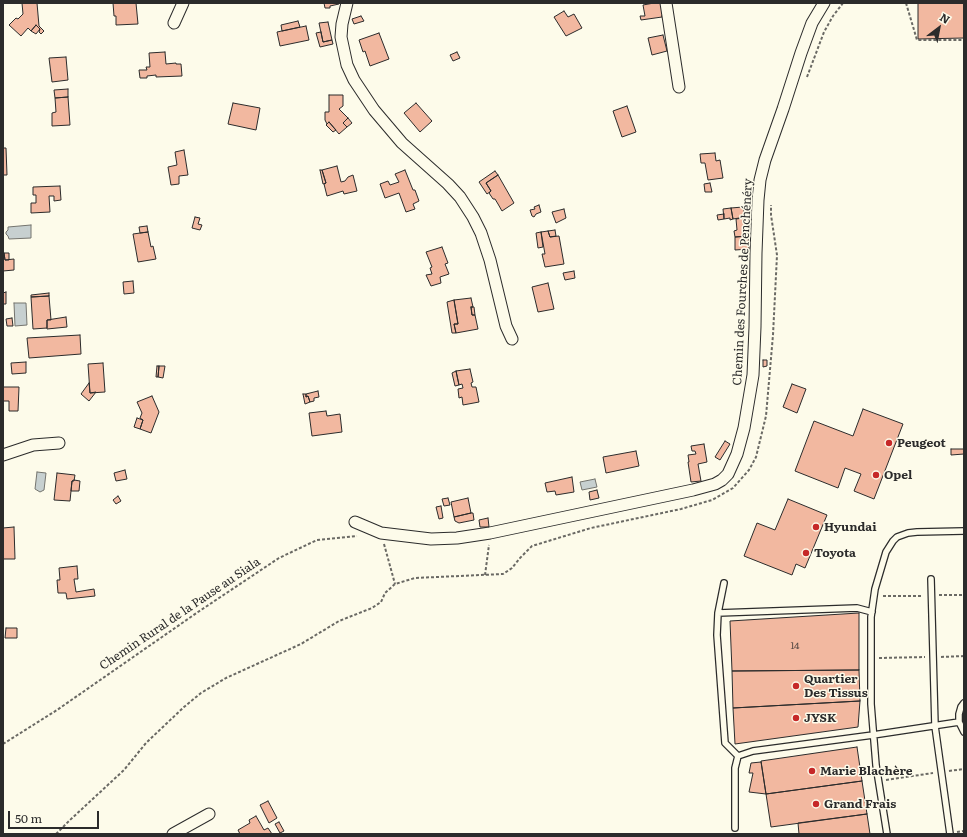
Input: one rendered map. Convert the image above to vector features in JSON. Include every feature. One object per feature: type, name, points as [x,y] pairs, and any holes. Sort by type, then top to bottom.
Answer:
[{"type":"street","points":[[174,23],[183,3]]},
{"type":"street","points":[[347,3],[342,24],[341,37],[347,65],[354,80],[374,110],[402,142],[448,184],[460,197],[473,217],[481,233],[490,260],[498,289],[502,312],[512,339]]},
{"type":"street","points":[[666,3],[679,87]]},
{"type":"street","name":"Chemin des Fourches de Penchénéry","points":[[355,522],[381,533],[431,539],[457,538],[490,533],[693,490],[716,484],[728,474],[737,454],[744,428],[753,375],[756,253],[760,180],[765,160],[801,53],[812,23],[824,3]]},
{"type":"street","points":[[3,455],[33,445],[59,443]]},
{"type":"street","points":[[173,834],[209,814]]},
{"type":"lane","points":[[887,834],[873,735],[871,704],[873,595],[885,556],[890,546],[898,537],[908,533],[917,532],[964,531]]},
{"type":"lane","points":[[931,579],[935,726],[950,834]]},
{"type":"lane","points":[[724,583],[718,613],[716,635],[725,743],[738,756]]},
{"type":"lane","points":[[718,613],[857,608],[872,612]]},
{"type":"lane","points":[[964,703],[958,714],[959,722],[964,732]]},
{"type":"lane","points":[[738,756],[753,751],[959,722]]},
{"type":"lane","points":[[735,828],[735,768],[738,756]]},
{"type":"path","points":[[805,80],[824,32],[833,16],[843,3]]},
{"type":"path","points":[[906,3],[917,40],[964,40]]},
{"type":"path","points":[[56,834],[124,770],[146,742],[201,693],[226,678],[300,644],[339,621],[372,608],[381,602],[386,593],[395,584],[415,578],[503,574],[512,568],[532,546],[591,528],[712,500],[733,488],[749,470],[756,457],[766,416],[773,336],[777,255],[770,203]]},
{"type":"path","points":[[381,533],[395,584]]},
{"type":"path","name":"Chemin Rural de la Pause au Siala","points":[[3,744],[57,710],[198,612],[279,558],[317,540],[381,533]]},
{"type":"path","points":[[485,576],[490,533]]},
{"type":"path","points":[[873,595],[964,595]]},
{"type":"path","points":[[871,658],[964,656]]},
{"type":"path","points":[[879,781],[964,769]]},
{"type":"shaded area","points":[[31,225],[31,238],[9,239],[6,234],[8,227]]},
{"type":"shaded area","points":[[14,303],[26,303],[27,325],[15,326]]},
{"type":"shaded area","points":[[37,472],[46,473],[44,490],[40,492],[35,489]]},
{"type":"shaded area","points":[[595,479],[597,487],[582,490],[580,482]]},
{"type":"building","points":[[22,3],[37,3],[39,26],[44,31],[41,34],[39,32],[40,29],[36,25],[31,31],[28,28],[21,36],[9,25],[23,14]]},
{"type":"building","points":[[113,3],[136,3],[138,24],[116,25],[116,16],[114,16]]},
{"type":"building","points":[[324,3],[339,4],[330,6],[330,8],[325,8]]},
{"type":"building","points":[[662,3],[662,17],[641,20],[640,16],[645,16],[643,5]]},
{"type":"building","points":[[918,3],[964,3],[964,38],[918,39]]},
{"type":"building","points":[[564,11],[568,17],[574,14],[582,28],[566,36],[554,17]]},
{"type":"building","points":[[361,16],[364,21],[354,24],[352,19]]},
{"type":"building","points":[[298,21],[300,27],[282,31],[281,25]]},
{"type":"building","points":[[328,22],[332,40],[323,42],[319,23]]},
{"type":"building","points":[[36,25],[40,29],[36,34],[31,31]]},
{"type":"building","points":[[306,26],[309,40],[280,46],[277,32]]},
{"type":"building","points":[[321,32],[323,42],[332,40],[333,44],[320,47],[316,33]]},
{"type":"building","points":[[379,33],[389,59],[370,66],[365,51],[363,52],[359,40]]},
{"type":"building","points":[[663,35],[667,51],[652,55],[648,38]]},
{"type":"building","points":[[165,52],[166,64],[181,64],[182,76],[156,77],[156,75],[147,76],[147,78],[140,78],[139,70],[147,70],[146,67],[150,67],[149,53]]},
{"type":"building","points":[[457,52],[460,58],[453,61],[450,55]]},
{"type":"building","points":[[66,57],[68,80],[52,82],[49,58]]},
{"type":"building","points":[[68,89],[68,97],[55,98],[54,90]]},
{"type":"building","points":[[329,95],[343,95],[343,106],[339,109],[348,118],[343,123],[347,127],[339,134],[329,122],[327,124],[325,120],[325,112],[329,112]]},
{"type":"building","points":[[68,97],[70,125],[52,126],[52,113],[56,112],[55,98]]},
{"type":"building","points":[[233,103],[260,108],[256,130],[228,124]]},
{"type":"building","points":[[416,103],[432,121],[420,132],[404,113]]},
{"type":"building","points":[[627,106],[636,132],[622,137],[613,111]]},
{"type":"building","points":[[348,118],[352,123],[347,127],[343,123]]},
{"type":"building","points":[[329,122],[336,130],[333,132],[326,125]]},
{"type":"building","points":[[3,148],[6,148],[7,175],[3,175]]},
{"type":"building","points":[[184,150],[188,175],[179,176],[179,184],[171,185],[168,167],[177,165],[175,152]]},
{"type":"building","points":[[715,153],[716,161],[720,160],[723,178],[708,180],[705,163],[701,163],[700,154]]},
{"type":"building","points":[[337,166],[341,182],[353,175],[357,191],[344,194],[343,191],[327,196],[324,184],[326,183],[322,170]]},
{"type":"building","points":[[320,170],[322,170],[326,183],[323,184]]},
{"type":"building","points":[[405,170],[419,201],[413,204],[415,209],[406,212],[399,193],[385,198],[380,184],[388,181],[390,185],[399,182],[395,174]]},
{"type":"building","points":[[495,171],[498,175],[486,183],[491,191],[487,194],[479,182]]},
{"type":"building","points":[[498,175],[514,203],[502,211],[495,199],[493,199],[489,193],[491,191],[486,183]]},
{"type":"building","points":[[710,183],[712,192],[705,192],[704,184]]},
{"type":"building","points":[[60,186],[61,200],[54,201],[54,196],[49,196],[50,212],[31,213],[31,203],[36,203],[36,195],[33,195],[33,187]]},
{"type":"building","points":[[539,205],[541,212],[536,214],[534,217],[532,216],[530,210],[535,209],[534,207]]},
{"type":"building","points":[[743,207],[745,217],[733,219],[731,208]]},
{"type":"building","points":[[731,208],[733,219],[724,219],[723,209]]},
{"type":"building","points":[[564,209],[566,218],[556,223],[552,212]]},
{"type":"building","points":[[724,214],[724,219],[718,220],[717,215]]},
{"type":"building","points":[[195,217],[200,218],[198,224],[202,225],[200,230],[192,228]]},
{"type":"building","points":[[750,217],[750,230],[745,230],[746,233],[748,233],[748,236],[735,237],[734,231],[737,230],[736,219]]},
{"type":"building","points":[[147,226],[148,232],[140,233],[139,227]]},
{"type":"building","points":[[555,230],[556,236],[550,237],[548,231]]},
{"type":"building","points":[[548,231],[550,237],[559,236],[564,264],[545,267],[542,254],[545,254],[541,232]]},
{"type":"building","points":[[148,232],[151,247],[153,246],[156,259],[138,262],[133,234]]},
{"type":"building","points":[[541,232],[543,247],[538,248],[536,233]]},
{"type":"building","points":[[748,236],[749,249],[735,250],[735,237]]},
{"type":"building","points":[[442,247],[448,263],[445,264],[449,274],[440,277],[441,283],[431,286],[426,275],[432,274],[430,268],[432,267],[426,252]]},
{"type":"building","points":[[3,253],[5,260],[14,259],[14,270],[3,271]]},
{"type":"building","points":[[4,253],[9,253],[9,260],[5,260]]},
{"type":"building","points":[[574,271],[575,278],[565,280],[563,273]]},
{"type":"building","points":[[133,281],[134,293],[124,294],[123,282]]},
{"type":"building","points":[[548,283],[554,309],[538,312],[532,287]]},
{"type":"building","points":[[6,292],[6,304],[3,304],[3,293]]},
{"type":"building","points":[[49,293],[49,296],[31,297],[31,295]]},
{"type":"building","points":[[49,296],[51,320],[47,320],[47,328],[33,329],[31,297]]},
{"type":"building","points":[[471,298],[473,307],[471,307],[472,315],[475,315],[478,329],[456,333],[454,324],[458,324],[454,300]]},
{"type":"building","points":[[454,300],[458,324],[454,324],[456,333],[452,333],[447,302]]},
{"type":"building","points":[[471,307],[474,307],[475,315],[472,315]]},
{"type":"building","points":[[66,317],[67,327],[47,329],[47,320]]},
{"type":"building","points":[[12,318],[13,326],[7,326],[6,319]]},
{"type":"building","points":[[80,335],[81,354],[29,358],[27,338]]},
{"type":"building","points":[[763,360],[767,360],[767,366],[763,367]]},
{"type":"building","points":[[26,362],[26,373],[12,374],[11,363]]},
{"type":"building","points":[[103,363],[105,392],[90,393],[88,364]]},
{"type":"building","points":[[157,366],[159,366],[158,377],[156,377]]},
{"type":"building","points":[[159,366],[165,366],[163,378],[158,377]]},
{"type":"building","points":[[470,369],[473,382],[471,383],[472,387],[476,387],[479,402],[463,405],[462,397],[459,398],[458,389],[463,388],[462,384],[459,385],[456,371]]},
{"type":"building","points":[[456,371],[459,385],[455,386],[452,373]]},
{"type":"building","points":[[89,383],[90,393],[96,392],[89,401],[81,394]]},
{"type":"building","points":[[792,384],[806,389],[797,413],[783,407]]},
{"type":"building","points":[[3,387],[19,387],[18,411],[9,411],[9,401],[3,401]]},
{"type":"building","points":[[318,391],[319,397],[314,398],[314,401],[310,402],[308,396],[306,397],[306,394]]},
{"type":"building","points":[[303,394],[306,394],[306,397],[308,396],[310,402],[305,404]]},
{"type":"building","points":[[152,396],[159,412],[151,433],[140,429],[143,420],[140,418],[142,413],[137,402]]},
{"type":"building","points":[[863,409],[903,424],[874,499],[854,491],[861,474],[845,468],[838,488],[795,471],[814,421],[853,436]]},
{"type":"building","points":[[326,411],[327,416],[340,414],[342,432],[312,436],[309,413]]},
{"type":"building","points":[[137,418],[143,420],[140,429],[134,427]]},
{"type":"building","points":[[725,441],[730,444],[720,460],[715,457]]},
{"type":"building","points":[[704,444],[707,462],[698,464],[701,481],[691,482],[688,455],[696,454],[695,451],[692,451],[691,446]]},
{"type":"building","points":[[951,449],[964,449],[964,454],[951,455]]},
{"type":"building","points":[[636,451],[639,466],[606,473],[603,457]]},
{"type":"building","points":[[125,470],[127,479],[116,481],[114,473]]},
{"type":"building","points":[[57,473],[75,475],[74,481],[72,481],[70,501],[54,500]]},
{"type":"building","points":[[572,477],[574,492],[556,495],[555,491],[547,492],[545,483]]},
{"type":"building","points":[[72,481],[80,481],[79,491],[71,491]]},
{"type":"building","points":[[597,490],[599,498],[590,500],[589,492]]},
{"type":"building","points":[[118,496],[121,501],[116,504],[113,500]]},
{"type":"building","points":[[448,498],[450,505],[444,506],[442,499]]},
{"type":"building","points":[[468,498],[471,513],[454,517],[451,502]]},
{"type":"building","points":[[788,499],[827,515],[805,568],[796,564],[792,575],[744,556],[757,523],[775,530]]},
{"type":"building","points":[[441,506],[443,518],[439,519],[436,507]]},
{"type":"building","points":[[473,513],[474,520],[459,523],[455,521],[454,517]]},
{"type":"building","points":[[488,518],[489,527],[480,527],[479,520]]},
{"type":"building","points":[[14,527],[15,559],[3,559],[3,528]]},
{"type":"building","points":[[77,566],[78,579],[74,579],[76,592],[94,589],[95,596],[67,599],[66,593],[58,593],[57,580],[60,580],[59,568]]},
{"type":"building","points":[[859,613],[859,670],[732,671],[730,621]]},
{"type":"building","points":[[6,628],[17,628],[17,638],[5,638]]},
{"type":"building","name":"Quartier Des Tissus","points":[[859,670],[860,701],[733,708],[732,671]]},
{"type":"building","name":"JYSK","points":[[860,701],[858,727],[735,744],[733,708]]},
{"type":"building","name":"Marie Blachère","points":[[857,747],[862,781],[766,794],[761,761]]},
{"type":"building","points":[[761,762],[766,794],[749,792],[753,773],[749,773],[751,763]]},
{"type":"building","name":"Grand Frais","points":[[862,781],[867,814],[771,827],[766,794]]},
{"type":"building","points":[[268,801],[277,818],[269,823],[260,805]]},
{"type":"building","points":[[867,814],[870,834],[799,834],[798,823]]},
{"type":"building","points":[[256,816],[264,830],[268,828],[272,834],[240,834],[238,830],[250,823],[249,820]]},
{"type":"building","points":[[279,822],[284,831],[280,833],[275,824]]},
{"type":"place","name":"Peugeot","points":[[889,443]]},
{"type":"place","name":"Opel","points":[[876,475]]},
{"type":"place","name":"Hyundai","points":[[816,527]]},
{"type":"place","name":"Toyota","points":[[806,553]]},
{"type":"place","name":"Quartier Des Tissus","points":[[796,686]]},
{"type":"place","name":"JYSK","points":[[796,718]]},
{"type":"place","name":"Marie Blachère","points":[[812,771]]},
{"type":"place","name":"Grand Frais","points":[[816,804]]}]
